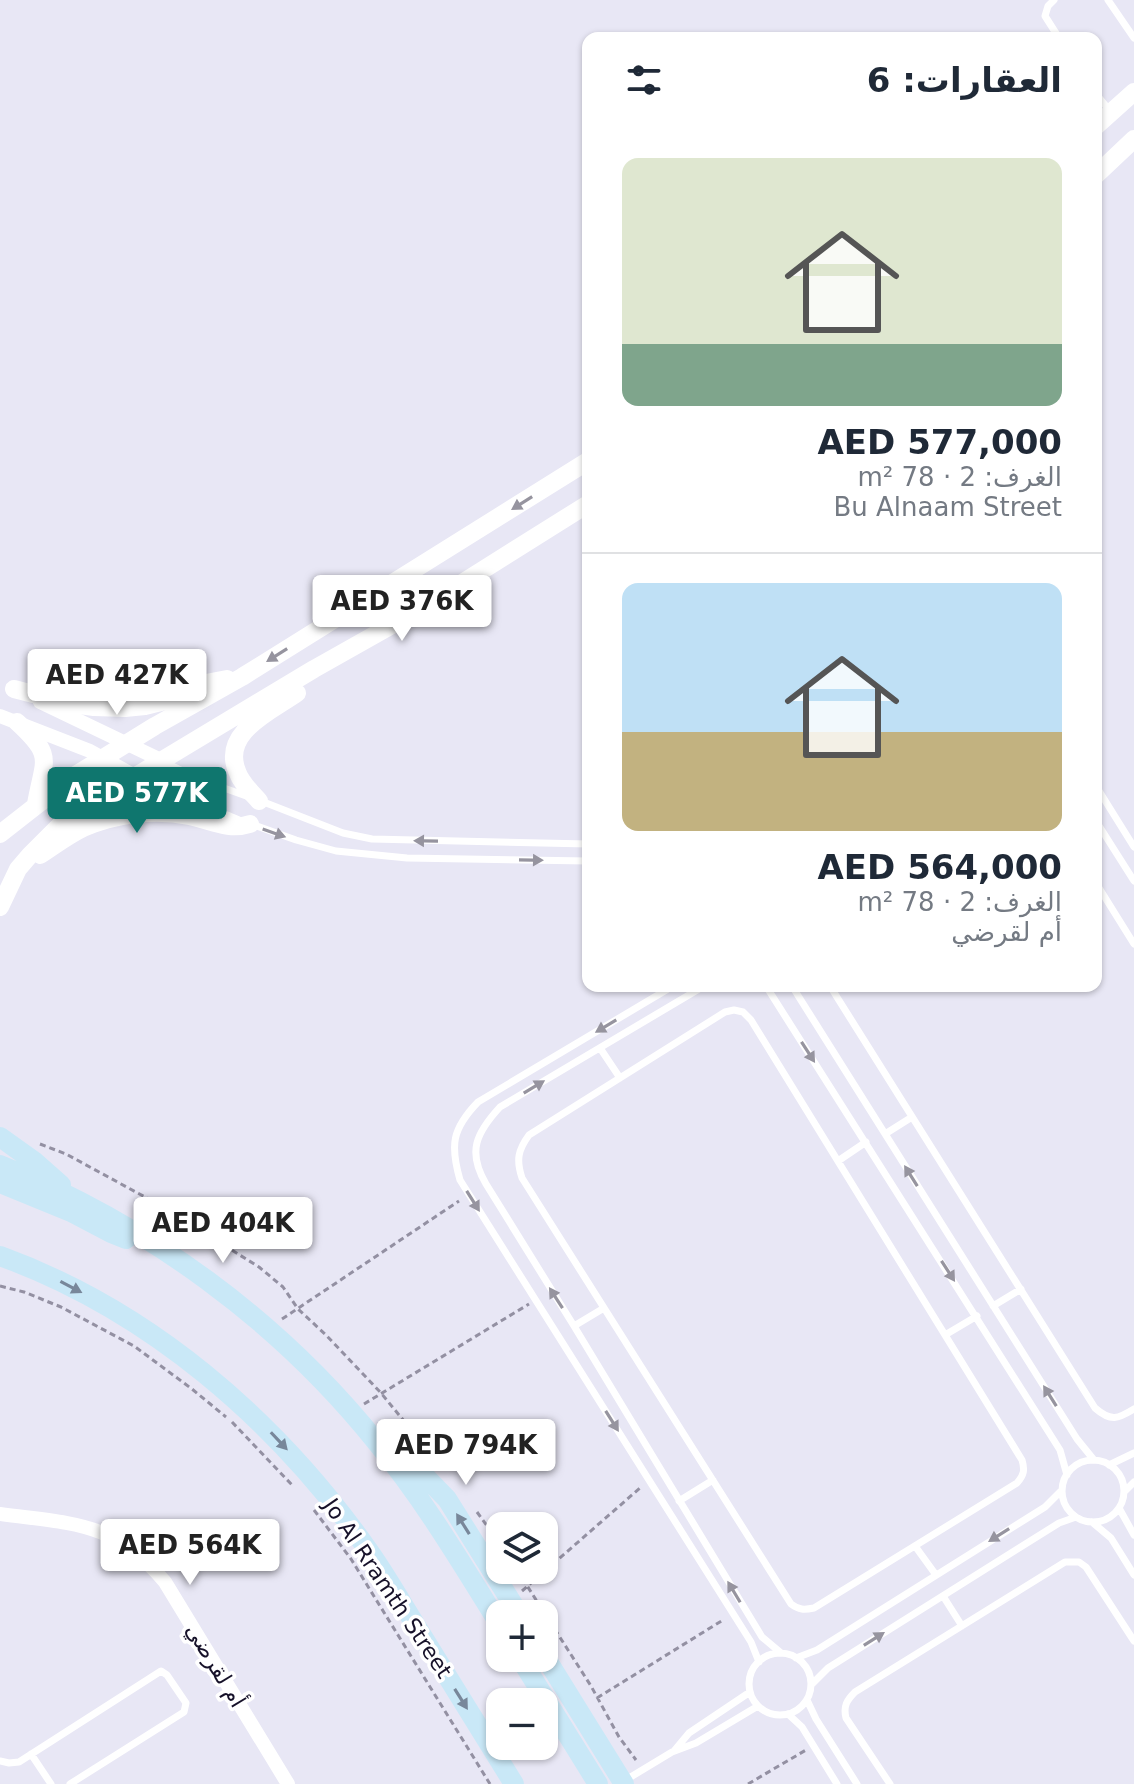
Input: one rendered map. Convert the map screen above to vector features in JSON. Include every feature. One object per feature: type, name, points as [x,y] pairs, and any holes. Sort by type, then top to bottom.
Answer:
[{"type":"main road","points":[[0,1137],[86,1204]]},
{"type":"main road","points":[[0,1165],[86,1204],[149,1241],[191,1268],[268,1329],[351,1412],[378,1444],[414,1492],[486,1603]]},
{"type":"main road","points":[[0,1183],[71,1212],[124,1239],[149,1241]]},
{"type":"main road","name":"Jo Al Rramth Street","points":[[0,1256],[42,1273],[136,1325],[239,1402],[311,1475],[368,1549],[514,1784]]},
{"type":"main road","points":[[0,1269],[42,1273]]},
{"type":"main road","points":[[351,1412],[415,1466],[447,1499],[510,1600]]},
{"type":"main road","points":[[529,1672],[598,1784]]},
{"type":"main road","points":[[555,1672],[623,1783]]},
{"type":"street","points":[[1102,121],[1134,92]]},
{"type":"street","points":[[1102,169],[1134,139]]},
{"type":"street","points":[[0,834],[74,776],[242,677],[582,465]]},
{"type":"street","points":[[0,907],[18,869],[59,826],[161,760],[424,607],[582,508]]},
{"type":"street","points":[[259,801],[237,772],[237,744],[246,728],[304,688],[314,669]]},
{"type":"street","points":[[7,686],[72,704],[125,708],[161,702],[206,683],[242,677]]},
{"type":"street","points":[[7,686],[161,760]]},
{"type":"street","points":[[8,719],[71,743],[135,776]]},
{"type":"street","points":[[8,719],[35,739],[43,752],[45,762],[36,804]]},
{"type":"street","points":[[18,869],[82,829],[110,818],[153,813],[192,816],[221,826],[250,824]]},
{"type":"street","name":"أم لقرضي","points":[[0,1514],[95,1529],[117,1539],[148,1562],[165,1582],[288,1784]]},
{"type":"lane","points":[[1054,0],[1045,16],[1055,32]]},
{"type":"lane","points":[[1108,0],[1134,38]]},
{"type":"lane","points":[[1102,102],[1111,113]]},
{"type":"lane","points":[[161,760],[199,779],[343,833],[372,839],[582,844]]},
{"type":"lane","points":[[135,776],[250,824],[336,851],[407,858],[582,861]]},
{"type":"lane","points":[[1102,796],[1134,847]]},
{"type":"lane","points":[[1102,830],[1134,881]]},
{"type":"lane","points":[[1102,893],[1134,944]]},
{"type":"lane","points":[[663,992],[478,1102],[465,1116],[456,1133],[454,1159],[460,1180],[469,1195],[751,1642],[759,1662]]},
{"type":"lane","points":[[694,992],[500,1107],[485,1123],[477,1139],[475,1155],[478,1171],[762,1637],[781,1653],[796,1658],[807,1669],[811,1685],[807,1700],[788,1714],[772,1714],[758,1706],[750,1692],[750,1676],[759,1662],[781,1653]]},
{"type":"lane","points":[[770,992],[1060,1450],[1067,1475]]},
{"type":"lane","points":[[796,992],[1077,1439],[1094,1460]]},
{"type":"lane","points":[[834,992],[1095,1408],[1103,1416],[1113,1418],[1134,1409]]},
{"type":"lane","points":[[725,1012],[743,1012],[751,1020],[1022,1460],[1025,1468],[1023,1477],[1017,1483],[814,1608],[798,1609],[791,1604],[522,1178],[518,1167],[518,1155],[529,1135],[620,1078],[725,1012]]},
{"type":"lane","points":[[600,1048],[620,1078]]},
{"type":"lane","points":[[885,1134],[912,1117]]},
{"type":"lane","points":[[838,1161],[866,1142]]},
{"type":"lane","points":[[993,1306],[1021,1289]]},
{"type":"lane","points":[[574,1326],[604,1308]]},
{"type":"lane","points":[[945,1335],[977,1316]]},
{"type":"lane","points":[[1109,1465],[1134,1453]]},
{"type":"lane","points":[[796,1658],[817,1650],[1045,1507],[1062,1490],[1067,1475],[1078,1464],[1094,1460],[1109,1465],[1120,1477],[1124,1492]]},
{"type":"lane","points":[[679,1501],[713,1480]]},
{"type":"lane","points":[[1092,1522],[1107,1518],[1119,1508],[1124,1492],[1134,1482]]},
{"type":"lane","points":[[1062,1490],[1065,1505],[1076,1517],[1092,1522],[1111,1538],[1134,1575]]},
{"type":"lane","points":[[1119,1508],[1134,1535]]},
{"type":"lane","points":[[811,1685],[828,1668],[1059,1523],[1076,1517]]},
{"type":"lane","points":[[915,1546],[936,1575]]},
{"type":"lane","points":[[890,1784],[846,1718],[845,1705],[855,1692],[1065,1562],[1079,1562],[1092,1573],[1134,1641]]},
{"type":"lane","points":[[943,1596],[962,1626]]},
{"type":"lane","points":[[0,1761],[19,1762],[161,1671],[167,1675],[186,1703],[184,1712],[70,1784]]},
{"type":"lane","points":[[672,1752],[689,1733],[750,1692]]},
{"type":"lane","points":[[807,1700],[857,1784]]},
{"type":"lane","points":[[623,1783],[672,1752],[696,1743],[758,1706]]},
{"type":"lane","points":[[788,1714],[802,1727],[837,1784]]},
{"type":"lane","points":[[31,1754],[51,1784]]},
{"type":"path","points":[[30,1140],[66,1154],[142,1195],[259,1267],[283,1287],[298,1309],[381,1393],[450,1477]]},
{"type":"path","points":[[268,1329],[469,1195]]},
{"type":"path","points":[[0,1286],[61,1307],[134,1346],[232,1422],[296,1489]]},
{"type":"path","points":[[351,1412],[535,1300]]},
{"type":"path","points":[[520,1600],[528,1586],[649,1481]]},
{"type":"path","points":[[307,1500],[351,1559],[490,1784]]},
{"type":"path","points":[[476,1511],[486,1525]]},
{"type":"path","points":[[528,1586],[619,1737],[643,1769]]},
{"type":"path","points":[[578,1709],[733,1614]]},
{"type":"path","points":[[748,1784],[813,1746]]}]
